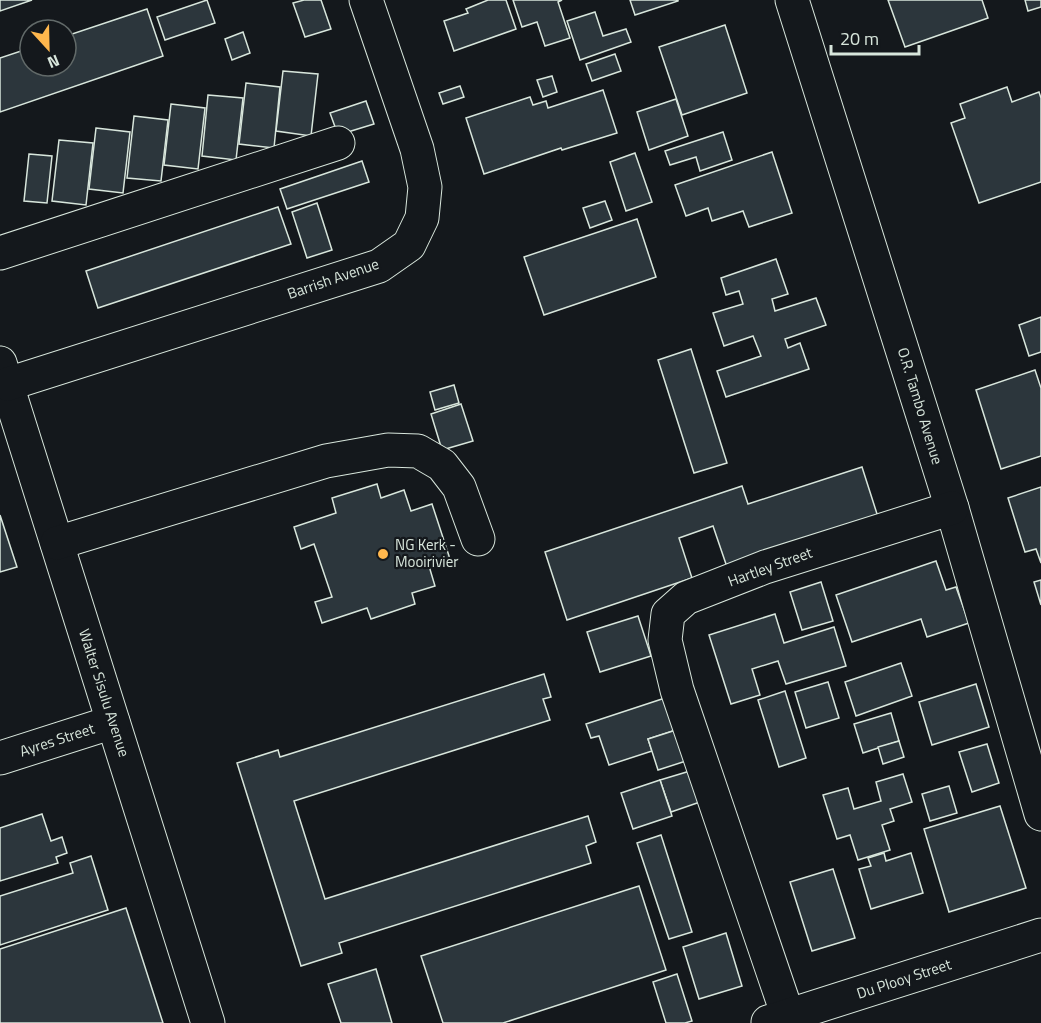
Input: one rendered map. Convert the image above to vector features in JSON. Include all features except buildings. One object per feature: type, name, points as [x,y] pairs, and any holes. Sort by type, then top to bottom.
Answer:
[{"type":"street","name":"Barrish Avenue","points":[[4,374],[379,266],[409,244],[422,218],[425,187],[417,149],[366,0]]},
{"type":"street","name":"O.R. Tambo Avenue","points":[[792,0],[952,508],[1041,814]]},
{"type":"street","points":[[0,253],[338,143]]},
{"type":"street","name":"Walter Sisulu Avenue","points":[[4,374],[208,1023]]},
{"type":"street","points":[[57,543],[326,461],[388,450],[418,451],[442,465],[459,487],[478,539]]},
{"type":"street","name":"Hartley Street","points":[[777,1020],[677,690],[665,640],[668,614],[686,598],[765,567],[952,508]]},
{"type":"street","name":"Ayres Street","points":[[0,758],[113,722]]},
{"type":"street","name":"Du Plooy Street","points":[[777,1020],[1041,934]]},
{"type":"place","name":"NG Kerk - Mooirivier","points":[[383,554]]}]
